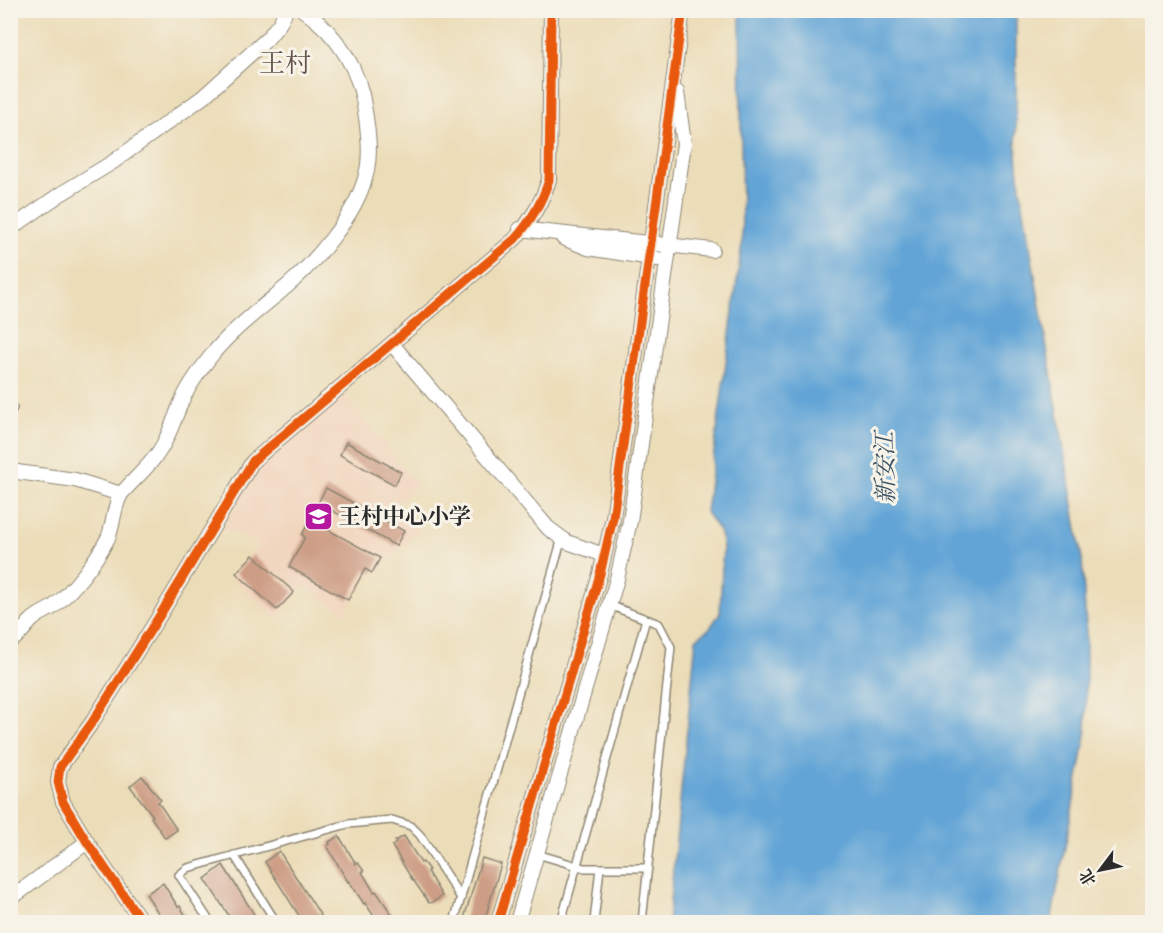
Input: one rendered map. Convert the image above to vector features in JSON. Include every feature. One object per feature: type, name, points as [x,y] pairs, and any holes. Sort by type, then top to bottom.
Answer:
[{"type":"street","points":[[10,230],[59,195],[113,162],[203,97],[267,39],[280,23],[286,10]]},
{"type":"street","points":[[10,641],[18,637],[31,621],[64,596],[92,564],[110,533],[120,494],[159,452],[187,390],[214,353],[294,279],[330,240],[358,200],[367,170],[368,133],[363,94],[354,67],[339,44],[319,22],[303,10]]},
{"type":"street","points":[[142,922],[87,843],[61,796],[58,782],[60,767],[93,721],[160,615],[247,469],[260,454],[515,239],[541,201],[549,180],[551,10]]},
{"type":"street","points":[[498,922],[604,555],[617,494],[683,10]]},
{"type":"street","points":[[517,922],[609,605],[625,546],[635,496],[684,144],[674,72]]},
{"type":"street","points":[[523,227],[712,250]]},
{"type":"street","points":[[523,227],[588,248],[668,261]]},
{"type":"street","points":[[392,344],[548,528],[567,542],[604,555]]},
{"type":"street","points":[[10,471],[75,480],[120,494]]},
{"type":"street","points":[[10,899],[87,843]]},
{"type":"lane","points":[[454,922],[562,538]]},
{"type":"lane","points":[[609,605],[659,624],[671,647],[642,922]]},
{"type":"lane","points":[[561,922],[646,619]]},
{"type":"lane","points":[[210,922],[179,875],[188,867],[348,824],[392,820],[411,826],[420,835],[461,898]]},
{"type":"lane","points":[[537,854],[577,866],[648,868]]},
{"type":"lane","points":[[234,855],[276,922]]},
{"type":"lane","points":[[594,922],[600,868]]},
{"type":"shaded area","name":"王村中心小学","points":[[343,394],[417,485],[397,504],[419,531],[367,580],[344,614],[304,585],[276,619],[230,577],[259,544],[223,528],[255,464]]},
{"type":"water","name":"新安江","points":[[740,11],[1016,11],[1016,143],[1020,186],[1082,559],[1086,628],[1086,735],[1051,922],[668,922],[696,639],[710,628],[720,613],[723,545],[719,531],[706,512],[742,244]]},
{"type":"building","points":[[346,442],[401,472],[395,485],[340,455]]},
{"type":"building","points":[[326,488],[404,531],[396,546],[318,503]]},
{"type":"building","points":[[310,520],[380,558],[372,573],[365,569],[348,600],[289,567],[305,537],[302,535]]},
{"type":"building","points":[[253,555],[294,592],[277,610],[236,573]]},
{"type":"building","points":[[142,776],[161,800],[158,802],[177,830],[165,838],[151,817],[153,816],[130,786]]},
{"type":"building","points":[[339,836],[356,864],[358,863],[364,871],[362,872],[374,892],[376,891],[397,922],[378,922],[348,882],[327,846]]},
{"type":"building","points":[[404,836],[421,863],[423,862],[429,870],[427,871],[442,896],[433,902],[429,903],[392,846],[396,843],[395,841]]},
{"type":"building","points":[[279,851],[325,922],[303,922],[265,862]]},
{"type":"building","points":[[482,858],[501,864],[484,922],[463,922]]},
{"type":"building","points":[[223,865],[259,922],[233,922],[205,879]]},
{"type":"building","points":[[163,883],[178,907],[180,906],[187,922],[164,922],[146,894]]},
{"type":"cycle path","points":[[142,922],[87,842],[63,802],[58,782],[60,767],[93,721],[160,615],[253,461],[515,239],[531,218],[549,180],[551,10]]},
{"type":"cycle path","points":[[498,922],[600,574],[613,518],[683,10]]},
{"type":"place","name":"王村中心小学","points":[[318,516]]},
{"type":"district","name":"王村","points":[[285,63]]}]
